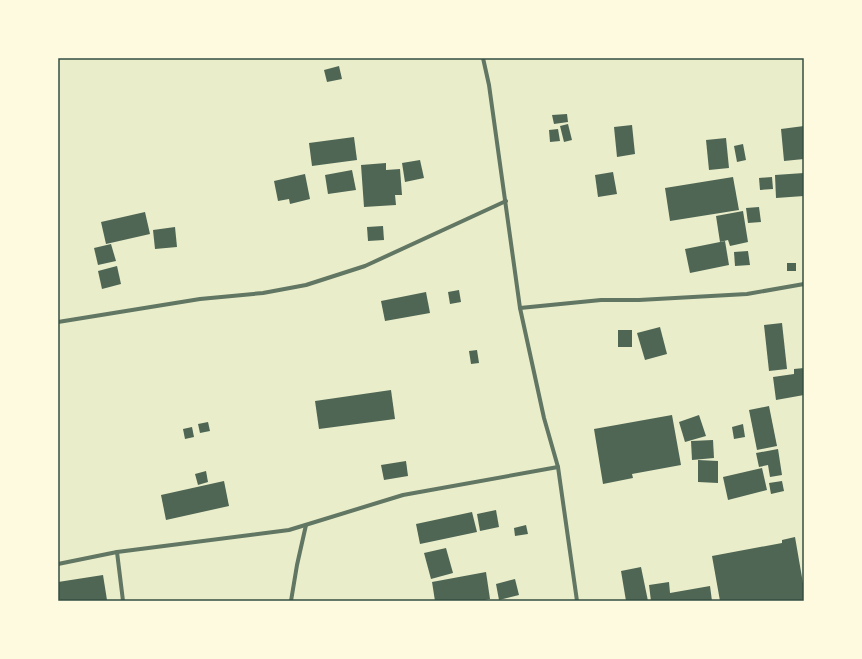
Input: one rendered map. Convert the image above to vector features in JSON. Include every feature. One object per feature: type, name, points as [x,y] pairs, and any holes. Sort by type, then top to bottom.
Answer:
[{"type":"street","points":[[483,58],[489,85],[520,308],[544,418],[558,466],[577,601]]},
{"type":"street","points":[[58,322],[200,299],[263,293],[306,284],[366,266],[506,201]]},
{"type":"street","points":[[520,308],[601,300],[639,300],[747,294],[804,284]]},
{"type":"street","points":[[58,564],[117,552],[289,530],[403,495],[558,466]]},
{"type":"street","points":[[291,601],[306,525]]},
{"type":"street","points":[[117,552],[123,601]]},
{"type":"building","points":[[339,66],[342,79],[327,82],[324,70]]},
{"type":"building","points":[[567,114],[568,122],[554,124],[552,115]]},
{"type":"building","points":[[568,124],[572,140],[564,142],[560,126]]},
{"type":"building","points":[[632,125],[635,154],[617,157],[614,127]]},
{"type":"building","points":[[804,126],[804,159],[784,161],[781,129]]},
{"type":"building","points":[[558,129],[560,141],[550,142],[549,130]]},
{"type":"building","points":[[354,137],[357,160],[312,166],[309,143]]},
{"type":"building","points":[[726,138],[729,168],[709,170],[706,140]]},
{"type":"building","points":[[743,144],[746,160],[737,162],[734,146]]},
{"type":"building","points":[[420,160],[424,178],[405,182],[402,163]]},
{"type":"building","points":[[386,163],[386,170],[400,169],[402,195],[395,195],[396,205],[364,207],[361,165]]},
{"type":"building","points":[[352,170],[356,190],[328,194],[325,175]]},
{"type":"building","points":[[613,172],[617,194],[598,197],[595,175]]},
{"type":"building","points":[[804,173],[804,196],[776,198],[775,175]]},
{"type":"building","points":[[305,174],[310,199],[290,204],[289,199],[278,201],[274,181]]},
{"type":"building","points":[[733,177],[739,210],[670,221],[665,188]]},
{"type":"building","points":[[772,177],[773,189],[760,190],[759,178]]},
{"type":"building","points":[[759,207],[761,222],[748,223],[746,208]]},
{"type":"building","points":[[743,211],[748,242],[730,246],[728,240],[720,242],[716,216]]},
{"type":"building","points":[[145,212],[150,234],[106,244],[101,222]]},
{"type":"building","points":[[383,226],[384,240],[368,241],[367,227]]},
{"type":"building","points":[[175,227],[177,247],[155,249],[153,230]]},
{"type":"building","points":[[725,241],[729,265],[690,273],[685,249]]},
{"type":"building","points":[[111,244],[116,261],[98,265],[94,248]]},
{"type":"building","points":[[748,251],[750,265],[735,266],[734,252]]},
{"type":"building","points":[[787,263],[796,263],[796,271],[787,271]]},
{"type":"building","points":[[117,266],[121,284],[102,289],[98,271]]},
{"type":"building","points":[[459,290],[461,302],[450,304],[448,292]]},
{"type":"building","points":[[426,292],[430,313],[385,321],[381,301]]},
{"type":"building","points":[[782,323],[787,369],[769,371],[764,325]]},
{"type":"building","points":[[660,327],[667,354],[645,360],[637,333]]},
{"type":"building","points":[[618,330],[632,330],[632,347],[618,347]]},
{"type":"building","points":[[477,350],[479,363],[471,364],[469,351]]},
{"type":"building","points":[[804,368],[804,395],[776,400],[773,377],[794,374],[794,369]]},
{"type":"building","points":[[391,390],[395,419],[319,429],[315,401]]},
{"type":"building","points":[[769,406],[777,446],[757,450],[749,410]]},
{"type":"building","points":[[672,415],[681,465],[632,474],[633,478],[603,484],[594,429]]},
{"type":"building","points":[[699,415],[706,436],[685,442],[679,422]]},
{"type":"building","points":[[208,422],[210,431],[200,433],[198,424]]},
{"type":"building","points":[[743,424],[745,437],[734,439],[732,427]]},
{"type":"building","points":[[192,427],[194,437],[185,439],[183,429]]},
{"type":"building","points":[[713,440],[714,458],[692,460],[691,441]]},
{"type":"building","points":[[778,449],[782,475],[770,477],[768,465],[759,467],[756,453]]},
{"type":"building","points":[[698,460],[718,461],[718,483],[698,482]]},
{"type":"building","points":[[406,461],[408,476],[384,480],[381,465]]},
{"type":"building","points":[[762,468],[767,490],[728,500],[723,477]]},
{"type":"building","points":[[206,471],[208,482],[198,485],[195,474]]},
{"type":"building","points":[[224,481],[229,506],[166,520],[161,495]]},
{"type":"building","points":[[782,481],[784,491],[771,494],[769,483]]},
{"type":"building","points":[[496,510],[499,527],[480,531],[477,514]]},
{"type":"building","points":[[472,512],[477,532],[420,544],[416,524]]},
{"type":"building","points":[[526,525],[528,534],[515,536],[514,528]]},
{"type":"building","points":[[795,537],[804,589],[804,601],[720,601],[712,556],[782,543],[782,540]]},
{"type":"building","points":[[446,548],[453,573],[431,579],[424,553]]},
{"type":"building","points":[[641,567],[648,601],[626,601],[621,571]]},
{"type":"building","points":[[486,572],[490,599],[480,601],[435,601],[432,582]]},
{"type":"building","points":[[103,575],[107,600],[58,601],[58,582]]},
{"type":"building","points":[[515,579],[519,595],[499,600],[496,584]]},
{"type":"building","points":[[669,582],[670,593],[710,586],[712,601],[651,601],[649,585]]}]
